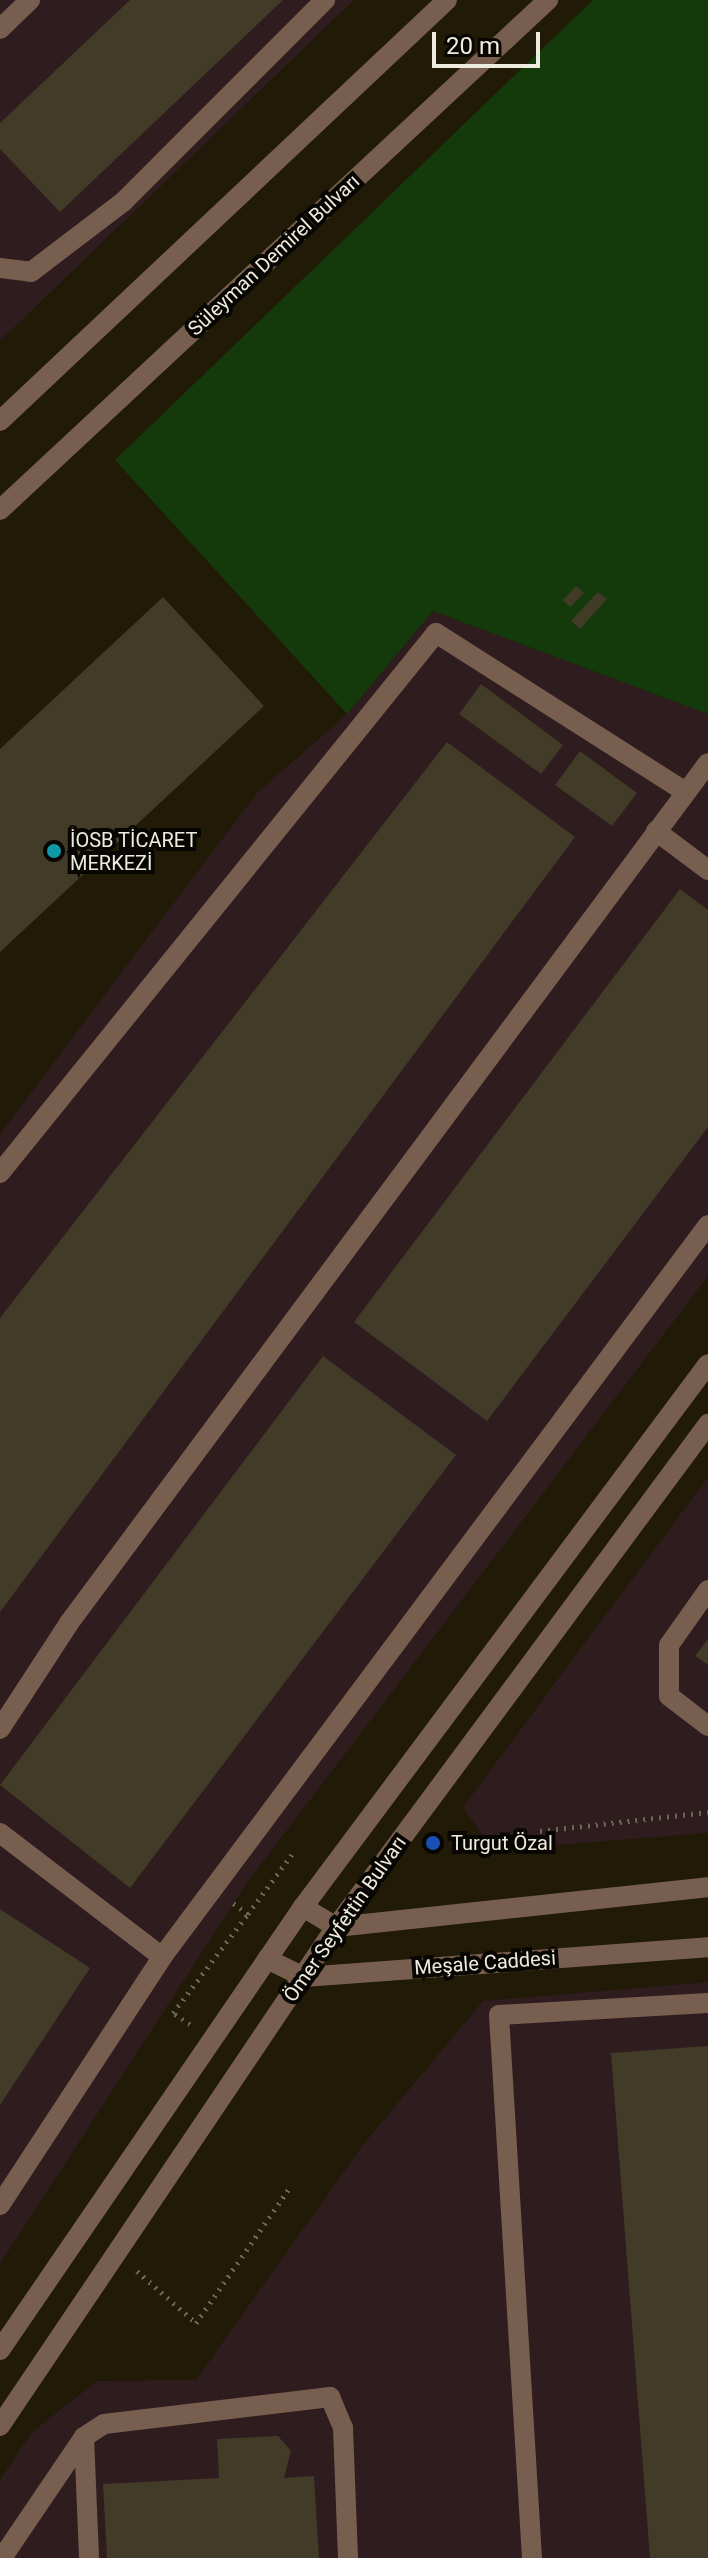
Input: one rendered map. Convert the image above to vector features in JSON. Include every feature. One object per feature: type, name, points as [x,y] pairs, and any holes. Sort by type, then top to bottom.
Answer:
[{"type":"street","points":[[0,29],[30,0]]},
{"type":"street","points":[[0,268],[31,272],[123,202],[325,0]]},
{"type":"street","points":[[0,421],[447,0]]},
{"type":"street","name":"Süleyman Demirel Bulvarı","points":[[0,510],[548,0]]},
{"type":"street","points":[[0,1173],[436,633],[686,792]]},
{"type":"street","points":[[0,1729],[69,1623],[708,763]]},
{"type":"street","points":[[656,831],[708,870]]},
{"type":"street","points":[[0,2205],[162,1957],[708,1225]]},
{"type":"street","name":"Ömer Seyfettin Bulvarı","points":[[0,2350],[303,1907],[708,1364]]},
{"type":"street","name":"Ömer Seyfettin Bulvarı","points":[[0,2426],[336,1927],[708,1424]]},
{"type":"street","points":[[708,1590],[669,1645],[669,1696],[708,1726]]},
{"type":"street","points":[[0,1833],[162,1957]]},
{"type":"street","points":[[303,1907],[336,1927],[708,1887]]},
{"type":"street","name":"Meşale Caddesi","points":[[304,1977],[708,1947]]},
{"type":"street","points":[[267,1959],[304,1977]]},
{"type":"street","points":[[532,2558],[499,2015],[708,2003]]},
{"type":"street","points":[[2,2558],[84,2437],[104,2424],[330,2397],[343,2428],[348,2558]]},
{"type":"street","points":[[84,2437],[89,2558]]},
{"type":"path","points":[[540,1831],[708,1812]]},
{"type":"path","points":[[210,2039],[173,2013],[292,1854]]},
{"type":"path","points":[[213,1889],[248,1914]]},
{"type":"path","points":[[116,2253],[196,2323],[290,2187]]},
{"type":"shaded area","points":[[0,0],[354,0],[0,341]]},
{"type":"shaded area","points":[[433,611],[708,714],[708,1276],[247,1883],[0,2264],[0,1134],[257,793],[347,714]]},
{"type":"shaded area","points":[[708,1477],[708,1833],[492,1850],[463,1807]]},
{"type":"shaded area","points":[[708,1982],[708,2558],[0,2558],[0,2480],[31,2433],[97,2381],[196,2380],[362,2146],[483,2001]]},
{"type":"green space","points":[[593,0],[708,0],[708,714],[433,611],[347,714],[115,460]]},
{"type":"building","points":[[130,0],[283,0],[60,212],[0,149],[0,123]]},
{"type":"building","points":[[576,586],[584,593],[570,607],[563,600]]},
{"type":"building","points":[[598,592],[607,599],[580,629],[571,621]]},
{"type":"building","name":"İOSB TİCARET MERKEZİ","points":[[163,597],[264,706],[0,952],[0,749]]},
{"type":"building","points":[[481,684],[563,745],[541,774],[459,714]]},
{"type":"building","points":[[447,742],[575,837],[0,1612],[0,1318]]},
{"type":"building","points":[[580,751],[637,793],[612,826],[555,785]]},
{"type":"building","points":[[680,889],[708,910],[708,1127],[487,1421],[354,1322]]},
{"type":"building","points":[[323,1356],[456,1455],[130,1888],[0,1785]]},
{"type":"building","points":[[708,1639],[708,1665],[695,1656]]},
{"type":"building","points":[[0,1909],[90,1968],[0,2105]]},
{"type":"building","points":[[708,2046],[708,2558],[650,2558],[611,2053]]},
{"type":"building","points":[[278,2436],[291,2451],[284,2478],[314,2476],[319,2558],[107,2558],[103,2484],[219,2478],[217,2439]]},
{"type":"place","name":"İOSB TİCARET MERKEZİ","points":[[54,851]]},
{"type":"place","name":"Turgut Özal","points":[[433,1843]]}]
